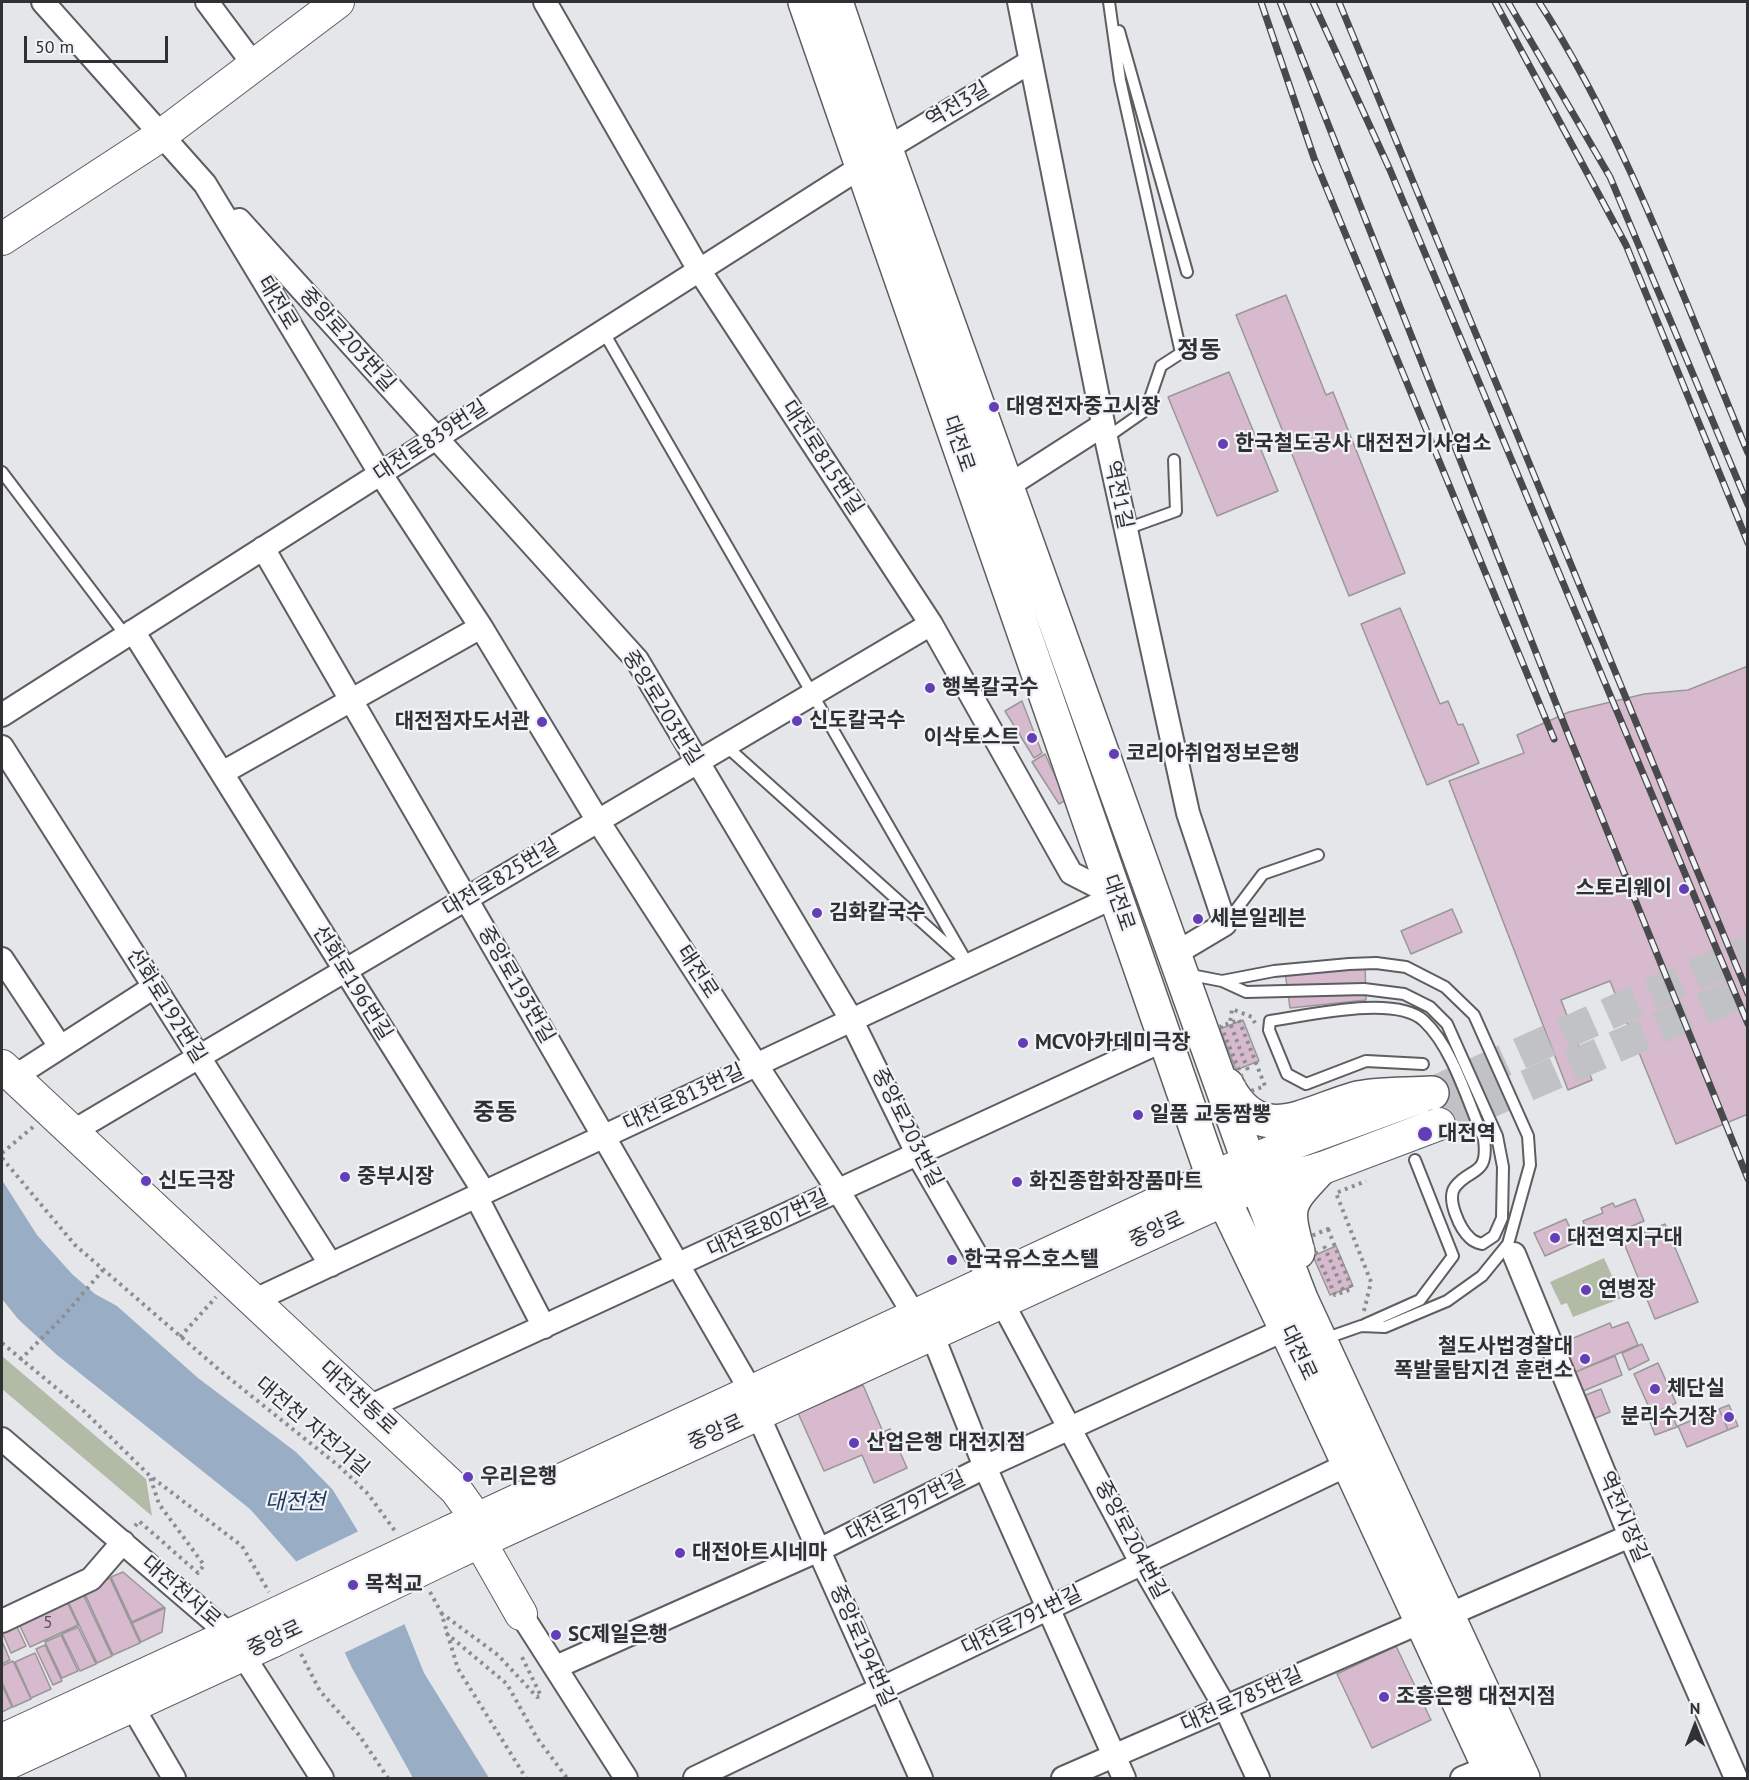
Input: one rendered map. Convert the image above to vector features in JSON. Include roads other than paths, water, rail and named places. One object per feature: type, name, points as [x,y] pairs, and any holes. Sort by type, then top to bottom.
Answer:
[{"type":"main road","points":[[2,239],[163,134],[338,2]]},
{"type":"main road","name":"대전로","points":[[805,2],[873,158],[1008,486],[1176,964],[1217,1026],[1253,1174],[1301,1299],[1321,1341],[1434,1618],[1482,1775]]},
{"type":"main road","name":"대전로","points":[[836,2],[873,158],[1116,896],[1218,1189],[1349,1464],[1523,1779]]},
{"type":"main road","points":[[1217,1026],[1236,1102],[1253,1116],[1278,1123],[1305,1118],[1356,1098],[1428,1078]]},
{"type":"main road","name":"대전천동로","points":[[8,1072],[456,1490],[466,1536],[521,1614]]},
{"type":"main road","name":"중앙로","points":[[2,1766],[132,1706],[466,1536],[1253,1174],[1291,1144],[1428,1078]]},
{"type":"main road","name":"중앙로","points":[[1253,1174],[1320,1169],[1439,1124]]},
{"type":"main road","points":[[1301,1299],[1301,1263],[1288,1217],[1294,1196],[1320,1169]]},
{"type":"main road","name":"중앙로","points":[[2,1740],[260,1640]]},
{"type":"street","name":"태전로","points":[[43,2],[163,134],[205,184],[380,473],[481,627],[598,821],[923,1325],[1124,1779]]},
{"type":"street","points":[[207,2],[254,65]]},
{"type":"street","name":"대전로815번길","points":[[545,2],[699,270],[931,624],[1071,873],[1116,896]]},
{"type":"street","name":"역전1길","points":[[1018,2],[1105,431],[1188,813],[1225,924]]},
{"type":"street","name":"역전3길","points":[[873,158],[1030,62]]},
{"type":"street","name":"대전로839번길","points":[[2,715],[873,158]]},
{"type":"street","name":"중앙로203번길","points":[[205,184],[637,660],[851,1019],[918,1155],[997,1291]]},
{"type":"street","points":[[1008,486],[1105,431]]},
{"type":"street","name":"중앙로193번길","points":[[263,548],[755,1403]]},
{"type":"street","name":"대전로825번길","points":[[72,1132],[931,624]]},
{"type":"street","points":[[222,773],[481,627]]},
{"type":"street","name":"선화로196번길","points":[[130,633],[222,773],[345,970],[480,1194],[544,1327]]},
{"type":"street","name":"선화로192번길","points":[[2,747],[331,1265]]},
{"type":"street","name":"대전로813번길","points":[[253,1301],[968,963],[1116,896]]},
{"type":"street","points":[[1176,964],[1225,924]]},
{"type":"street","points":[[2,958],[59,1045]]},
{"type":"street","name":"대전천동로","points":[[8,1072],[59,1045],[154,987]]},
{"type":"street","name":"대전로807번길","points":[[369,1407],[839,1192],[1166,1039]]},
{"type":"street","name":"역전시장길","points":[[1514,1254],[1630,1536],[1736,1779]]},
{"type":"street","name":"중앙로204번길","points":[[997,1291],[1142,1564],[1226,1707],[1258,1779]]},
{"type":"street","name":"대전로797번길","points":[[556,1667],[819,1550],[986,1467],[1286,1329]]},
{"type":"street","name":"중앙로194번길","points":[[755,1403],[921,1779]]},
{"type":"street","name":"대전천서로","points":[[2,1439],[123,1542],[260,1640],[322,1779]]},
{"type":"street","name":"대전로791번길","points":[[694,1779],[1349,1464]]},
{"type":"street","name":"대전로785번길","points":[[1063,1779],[1226,1707],[1630,1536]]},
{"type":"street","points":[[2,1621],[91,1579],[123,1542]]},
{"type":"street","name":"대전천동로","points":[[521,1614],[626,1779]]},
{"type":"street","points":[[132,1706],[174,1779]]},
{"type":"lane","points":[[1110,2],[1187,272]]},
{"type":"lane","points":[[1105,431],[1146,410],[1161,366],[1181,353],[1120,80],[1110,2]]},
{"type":"lane","points":[[603,331],[968,963]]},
{"type":"lane","points":[[1126,529],[1176,511],[1174,460]]},
{"type":"lane","points":[[2,472],[130,633]]},
{"type":"lane","points":[[726,746],[968,963]]},
{"type":"lane","points":[[1225,924],[1263,874],[1318,855]]},
{"type":"lane","points":[[1222,981],[1274,971],[1376,963],[1406,967],[1445,987],[1474,1015],[1528,1136],[1530,1165],[1508,1244],[1482,1276],[1448,1301],[1385,1327],[1361,1326]]},
{"type":"lane","points":[[1176,964],[1246,992],[1364,989],[1404,994],[1436,1012],[1448,1024],[1497,1136],[1503,1167],[1502,1218],[1494,1236],[1482,1244],[1471,1239],[1462,1229],[1451,1199],[1455,1187],[1479,1169],[1486,1153],[1484,1139],[1441,1041],[1422,1019],[1400,1010],[1369,1008],[1270,1021],[1269,1030],[1287,1074],[1306,1084],[1366,1061],[1428,1078]]},
{"type":"lane","points":[[1321,1341],[1420,1300],[1454,1256],[1415,1160]]},
{"type":"water","name":"대전천","points":[[2,1180],[37,1235],[72,1274],[95,1294],[117,1306],[198,1378],[296,1452],[333,1490],[386,1578],[424,1673],[489,1778],[413,1778],[352,1668],[309,1576],[250,1509],[57,1355],[18,1319],[2,1299]]},
{"type":"tunnel","points":[[1432,1093],[1748,951]]},
{"type":"tunnel","points":[[1439,1124],[1748,989]]},
{"type":"railway","points":[[1261,2],[1314,158],[1554,739]]},
{"type":"railway","points":[[1280,2],[1568,734],[1748,1179]]},
{"type":"railway","points":[[1313,2],[1390,170],[1748,1024]]},
{"type":"railway","points":[[1339,2],[1748,994]]},
{"type":"railway","points":[[1495,2],[1626,245],[1748,543]]},
{"type":"railway","points":[[1508,2],[1610,177],[1748,505]]},
{"type":"railway","points":[[1539,2],[1571,54],[1627,165],[1653,222],[1748,453]]},
{"type":"place","name":"대영전자중고시장","points":[[994,407]]},
{"type":"place","name":"한국철도공사 대전전기사업소","points":[[1223,444]]},
{"type":"place","name":"행복칼국수","points":[[930,688]]},
{"type":"place","name":"신도칼국수","points":[[797,721]]},
{"type":"place","name":"대전점자도서관","points":[[542,722]]},
{"type":"place","name":"이삭토스트","points":[[1032,738]]},
{"type":"place","name":"코리아취업정보은행","points":[[1114,754]]},
{"type":"place","name":"스토리웨이","points":[[1684,889]]},
{"type":"place","name":"김화칼국수","points":[[817,913]]},
{"type":"place","name":"세븐일레븐","points":[[1198,919]]},
{"type":"place","name":"MCV아카데미극장","points":[[1023,1043]]},
{"type":"place","name":"일품 교동짬뽕","points":[[1138,1115]]},
{"type":"place","name":"대전역","points":[[1425,1134]]},
{"type":"place","name":"중부시장","points":[[345,1177]]},
{"type":"place","name":"신도극장","points":[[146,1181]]},
{"type":"place","name":"화진종합화장품마트","points":[[1017,1182]]},
{"type":"place","name":"대전역지구대","points":[[1555,1238]]},
{"type":"place","name":"한국유스호스텔","points":[[952,1260]]},
{"type":"place","name":"연병장","points":[[1586,1290]]},
{"type":"place","name":"철도사법경찰대 폭발물탐지견 훈련소","points":[[1585,1359]]},
{"type":"place","name":"체단실","points":[[1655,1389]]},
{"type":"place","name":"분리수거장","points":[[1729,1417]]},
{"type":"place","name":"산업은행 대전지점","points":[[854,1443]]},
{"type":"place","name":"우리은행","points":[[468,1477]]},
{"type":"place","name":"대전아트시네마","points":[[680,1553]]},
{"type":"place","name":"목척교","points":[[353,1585]]},
{"type":"place","name":"SC제일은행","points":[[556,1635]]},
{"type":"place","name":"조흥은행 대전지점","points":[[1384,1697]]},
{"type":"district","name":"정동","points":[[1199,351]]},
{"type":"district","name":"중동","points":[[495,1113]]}]
